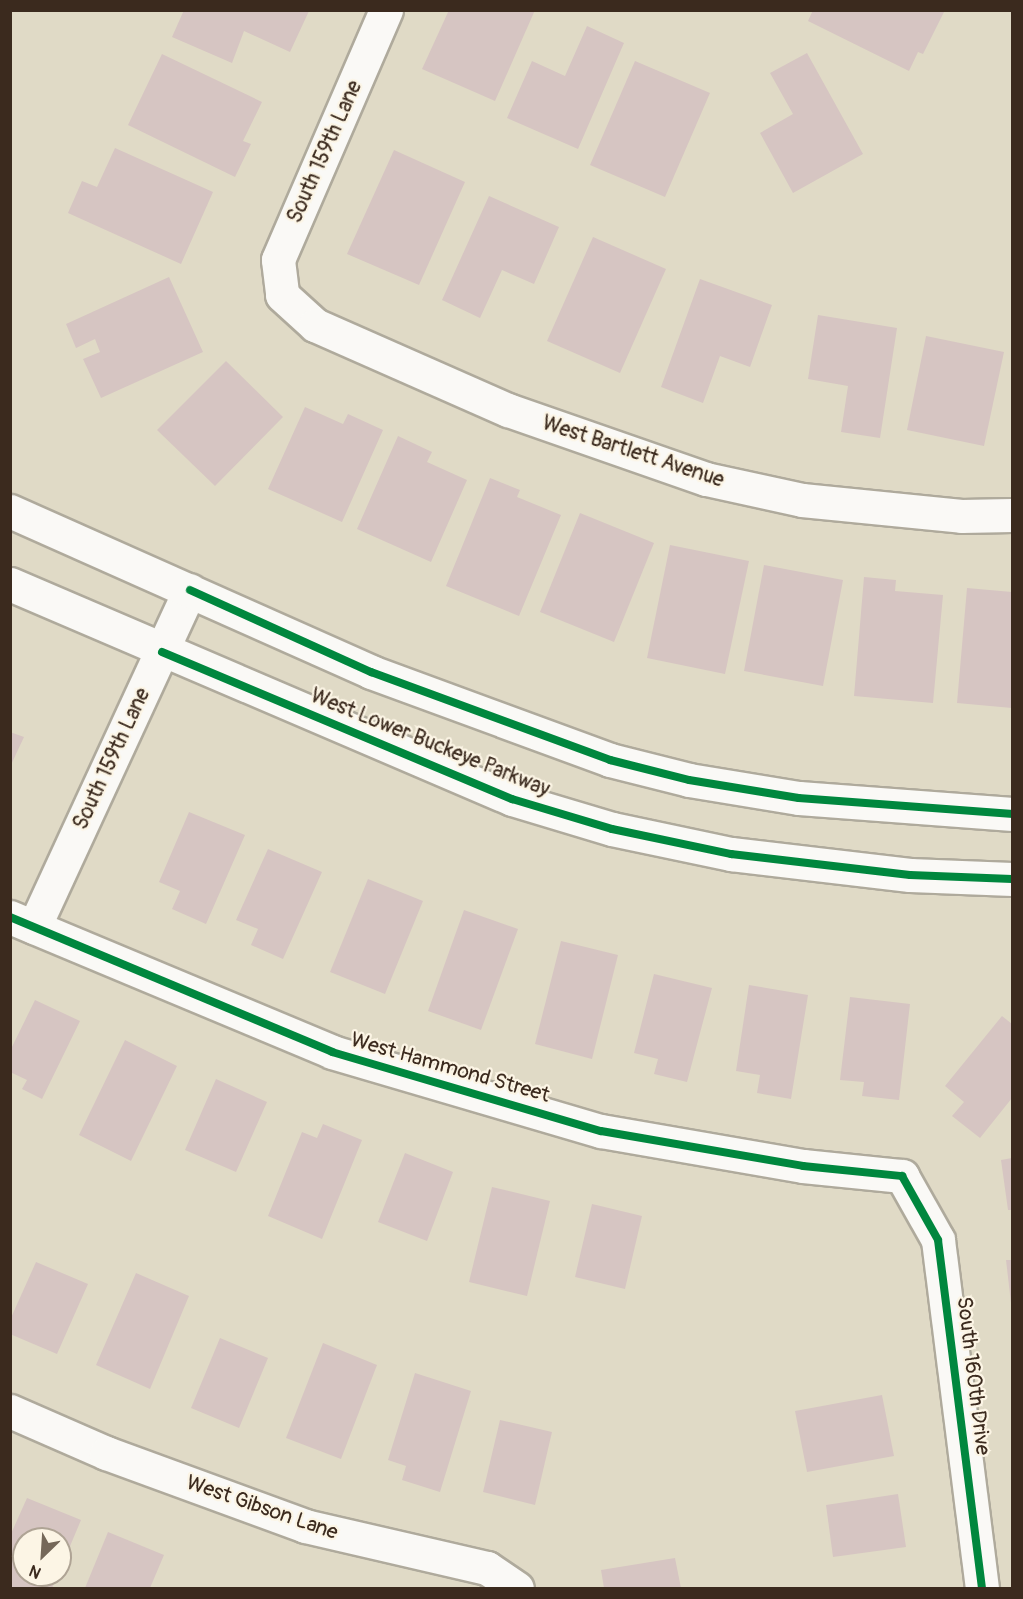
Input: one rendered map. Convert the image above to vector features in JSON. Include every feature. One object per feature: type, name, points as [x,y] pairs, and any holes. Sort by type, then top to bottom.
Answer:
[{"type":"street","name":"South 159th Lane","points":[[282,295],[278,260],[386,10]]},
{"type":"street","name":"West Bartlett Avenue","points":[[282,295],[315,325],[508,410],[706,479],[802,500],[961,516],[1012,515]]},
{"type":"street","name":"West Lower Buckeye Parkway","points":[[10,511],[371,672],[610,760],[689,780],[799,798],[1012,814]]},
{"type":"street","name":"West Lower Buckeye Parkway","points":[[10,584],[162,652],[512,799],[612,829],[731,854],[910,875],[1012,879]]},
{"type":"street","name":"South 159th Lane","points":[[22,922],[162,652],[190,590]]},
{"type":"street","name":"West Hammond Street","points":[[22,922],[332,1052],[601,1131],[803,1166],[902,1176]]},
{"type":"street","name":"South 160th Drive","points":[[902,1176],[938,1240],[982,1588]]},
{"type":"street","name":"West Gibson Lane","points":[[10,1411],[106,1453],[304,1526],[487,1568],[517,1588]]},
{"type":"building","points":[[184,10],[309,11],[290,52],[244,31],[232,63],[172,37]]},
{"type":"building","points":[[449,10],[535,10],[495,101],[422,69]]},
{"type":"building","points":[[813,10],[945,10],[923,54],[918,52],[909,71],[808,21]]},
{"type":"building","points":[[587,26],[624,43],[578,149],[507,118],[532,61],[565,76]]},
{"type":"building","points":[[807,53],[863,154],[793,193],[760,133],[793,114],[770,73]]},
{"type":"building","points":[[162,54],[262,102],[243,141],[251,144],[235,177],[128,125]]},
{"type":"building","points":[[635,61],[710,93],[665,197],[590,165]]},
{"type":"building","points":[[115,148],[213,192],[181,264],[68,213],[82,181],[97,187]]},
{"type":"building","points":[[394,150],[465,182],[419,285],[347,254]]},
{"type":"building","points":[[489,196],[559,227],[534,284],[502,270],[480,318],[442,300]]},
{"type":"building","points":[[593,237],[666,269],[620,373],[547,341]]},
{"type":"building","points":[[169,277],[203,352],[101,398],[83,359],[100,352],[95,339],[76,348],[66,324]]},
{"type":"building","points":[[700,279],[772,305],[750,367],[720,356],[703,403],[661,387]]},
{"type":"building","points":[[818,315],[897,328],[880,438],[841,432],[848,386],[808,379]]},
{"type":"building","points":[[926,336],[1004,352],[984,446],[907,430]]},
{"type":"building","points":[[226,361],[283,417],[215,486],[157,430]]},
{"type":"building","points":[[305,407],[343,424],[348,414],[383,430],[342,522],[268,489]]},
{"type":"building","points":[[398,436],[432,452],[427,462],[467,480],[431,562],[357,529]]},
{"type":"building","points":[[490,478],[520,490],[517,497],[561,515],[519,616],[446,586]]},
{"type":"building","points":[[580,513],[654,543],[614,642],[540,612]]},
{"type":"building","points":[[670,545],[749,561],[725,674],[647,658]]},
{"type":"building","points":[[764,565],[843,580],[823,686],[744,671]]},
{"type":"building","points":[[864,577],[896,580],[895,591],[943,595],[933,703],[854,696]]},
{"type":"building","points":[[967,588],[1012,592],[1012,708],[957,703]]},
{"type":"building","points":[[10,732],[24,737],[10,767]]},
{"type":"building","points":[[189,812],[245,835],[206,924],[172,909],[180,891],[159,882]]},
{"type":"building","points":[[268,849],[322,872],[283,959],[251,945],[258,929],[236,920]]},
{"type":"building","points":[[368,879],[423,901],[385,994],[330,972]]},
{"type":"building","points":[[464,910],[518,929],[481,1030],[428,1011]]},
{"type":"building","points":[[561,941],[618,955],[592,1059],[535,1044]]},
{"type":"building","points":[[654,974],[712,988],[687,1082],[654,1074],[658,1059],[634,1053]]},
{"type":"building","points":[[749,985],[808,995],[791,1099],[757,1093],[760,1075],[736,1071]]},
{"type":"building","points":[[850,997],[910,1004],[899,1100],[862,1096],[864,1082],[840,1080]]},
{"type":"building","points":[[35,1000],[80,1021],[42,1099],[22,1089],[27,1080],[10,1072],[10,1051]]},
{"type":"building","points":[[1002,1016],[1012,1024],[1012,1098],[980,1138],[952,1116],[964,1102],[945,1086]]},
{"type":"building","points":[[125,1040],[177,1066],[131,1161],[79,1135]]},
{"type":"building","points":[[216,1079],[267,1102],[236,1172],[185,1150]]},
{"type":"building","points":[[323,1124],[362,1140],[322,1239],[268,1216],[302,1132],[317,1138]]},
{"type":"building","points":[[405,1153],[453,1172],[427,1241],[378,1222]]},
{"type":"building","points":[[1012,1158],[1012,1210],[1008,1210],[1001,1160]]},
{"type":"building","points":[[492,1187],[550,1201],[527,1296],[469,1282]]},
{"type":"building","points":[[592,1204],[642,1216],[625,1289],[575,1277]]},
{"type":"building","points":[[1006,1260],[1012,1260],[1012,1303],[1011,1303]]},
{"type":"building","points":[[36,1262],[88,1284],[57,1354],[10,1334],[10,1320]]},
{"type":"building","points":[[136,1273],[189,1296],[150,1389],[96,1365]]},
{"type":"building","points":[[220,1338],[268,1358],[239,1428],[191,1408]]},
{"type":"building","points":[[323,1343],[377,1365],[341,1459],[286,1438]]},
{"type":"building","points":[[415,1373],[471,1391],[440,1492],[402,1480],[406,1466],[388,1460]]},
{"type":"building","points":[[882,1395],[894,1456],[807,1472],[795,1411]]},
{"type":"building","points":[[500,1420],[552,1432],[535,1505],[483,1492]]},
{"type":"building","points":[[898,1494],[906,1547],[833,1557],[826,1505]]},
{"type":"building","points":[[27,1498],[81,1520],[72,1541],[72,1527],[14,1527]]},
{"type":"building","points":[[12,1532],[12,1587],[52,1588],[10,1588],[10,1536]]},
{"type":"building","points":[[108,1532],[164,1555],[150,1588],[85,1588]]},
{"type":"building","points":[[675,1558],[681,1588],[604,1588],[601,1570]]},
{"type":"cycle path","points":[[190,590],[371,672],[610,760],[689,780],[799,798],[1012,814]]},
{"type":"cycle path","points":[[162,652],[512,799],[612,829],[731,854],[910,875],[1012,879]]},
{"type":"cycle path","points":[[10,917],[332,1052],[601,1131],[803,1166],[902,1176],[938,1240],[982,1588]]}]
